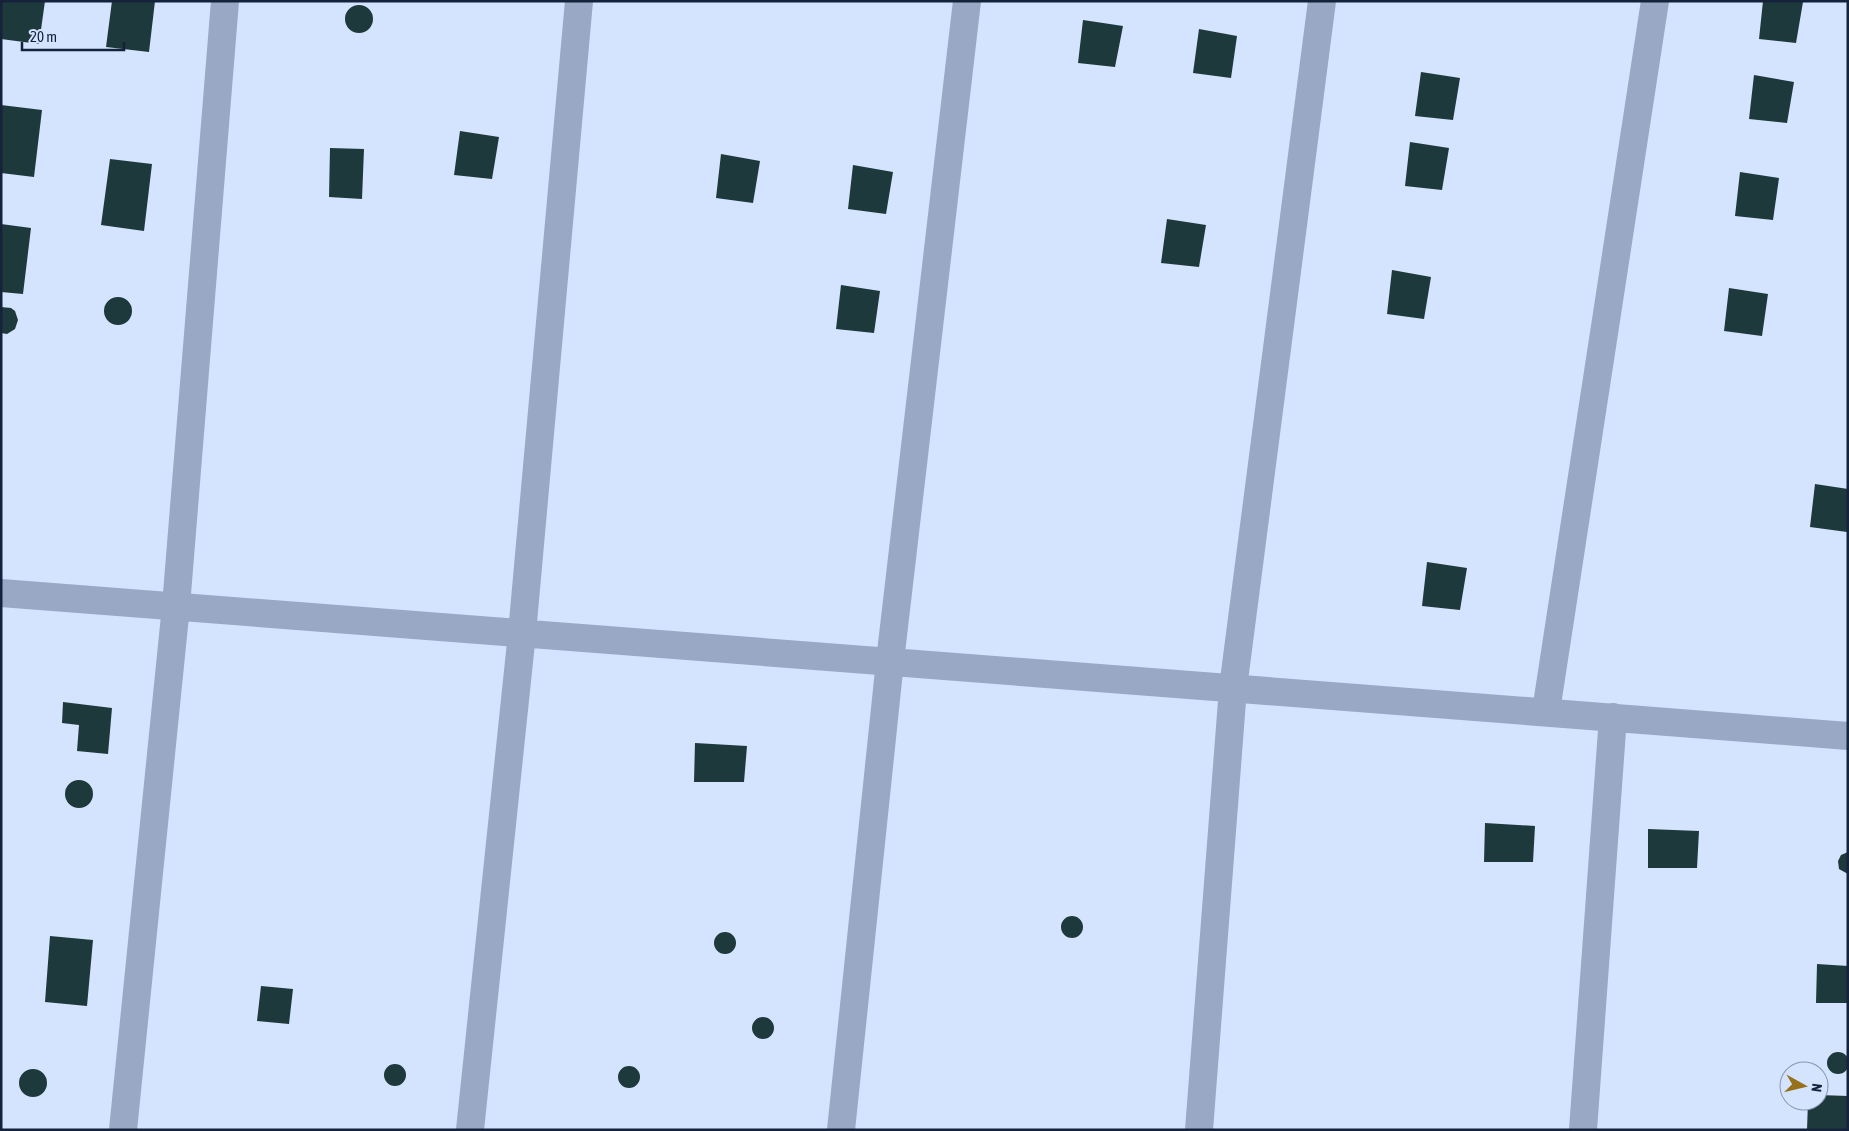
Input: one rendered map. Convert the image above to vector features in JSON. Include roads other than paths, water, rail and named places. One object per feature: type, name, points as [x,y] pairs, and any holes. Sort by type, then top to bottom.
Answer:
[{"type":"street","points":[[123,1130],[176,606],[225,1]]},
{"type":"street","points":[[470,1130],[522,633],[579,1]]},
{"type":"street","points":[[841,1130],[890,661],[967,1]]},
{"type":"street","points":[[1199,1130],[1233,688],[1322,1]]},
{"type":"street","points":[[1546,712],[1655,1]]},
{"type":"street","points":[[1,593],[1848,736]]},
{"type":"street","points":[[1583,1130],[1613,717]]}]
